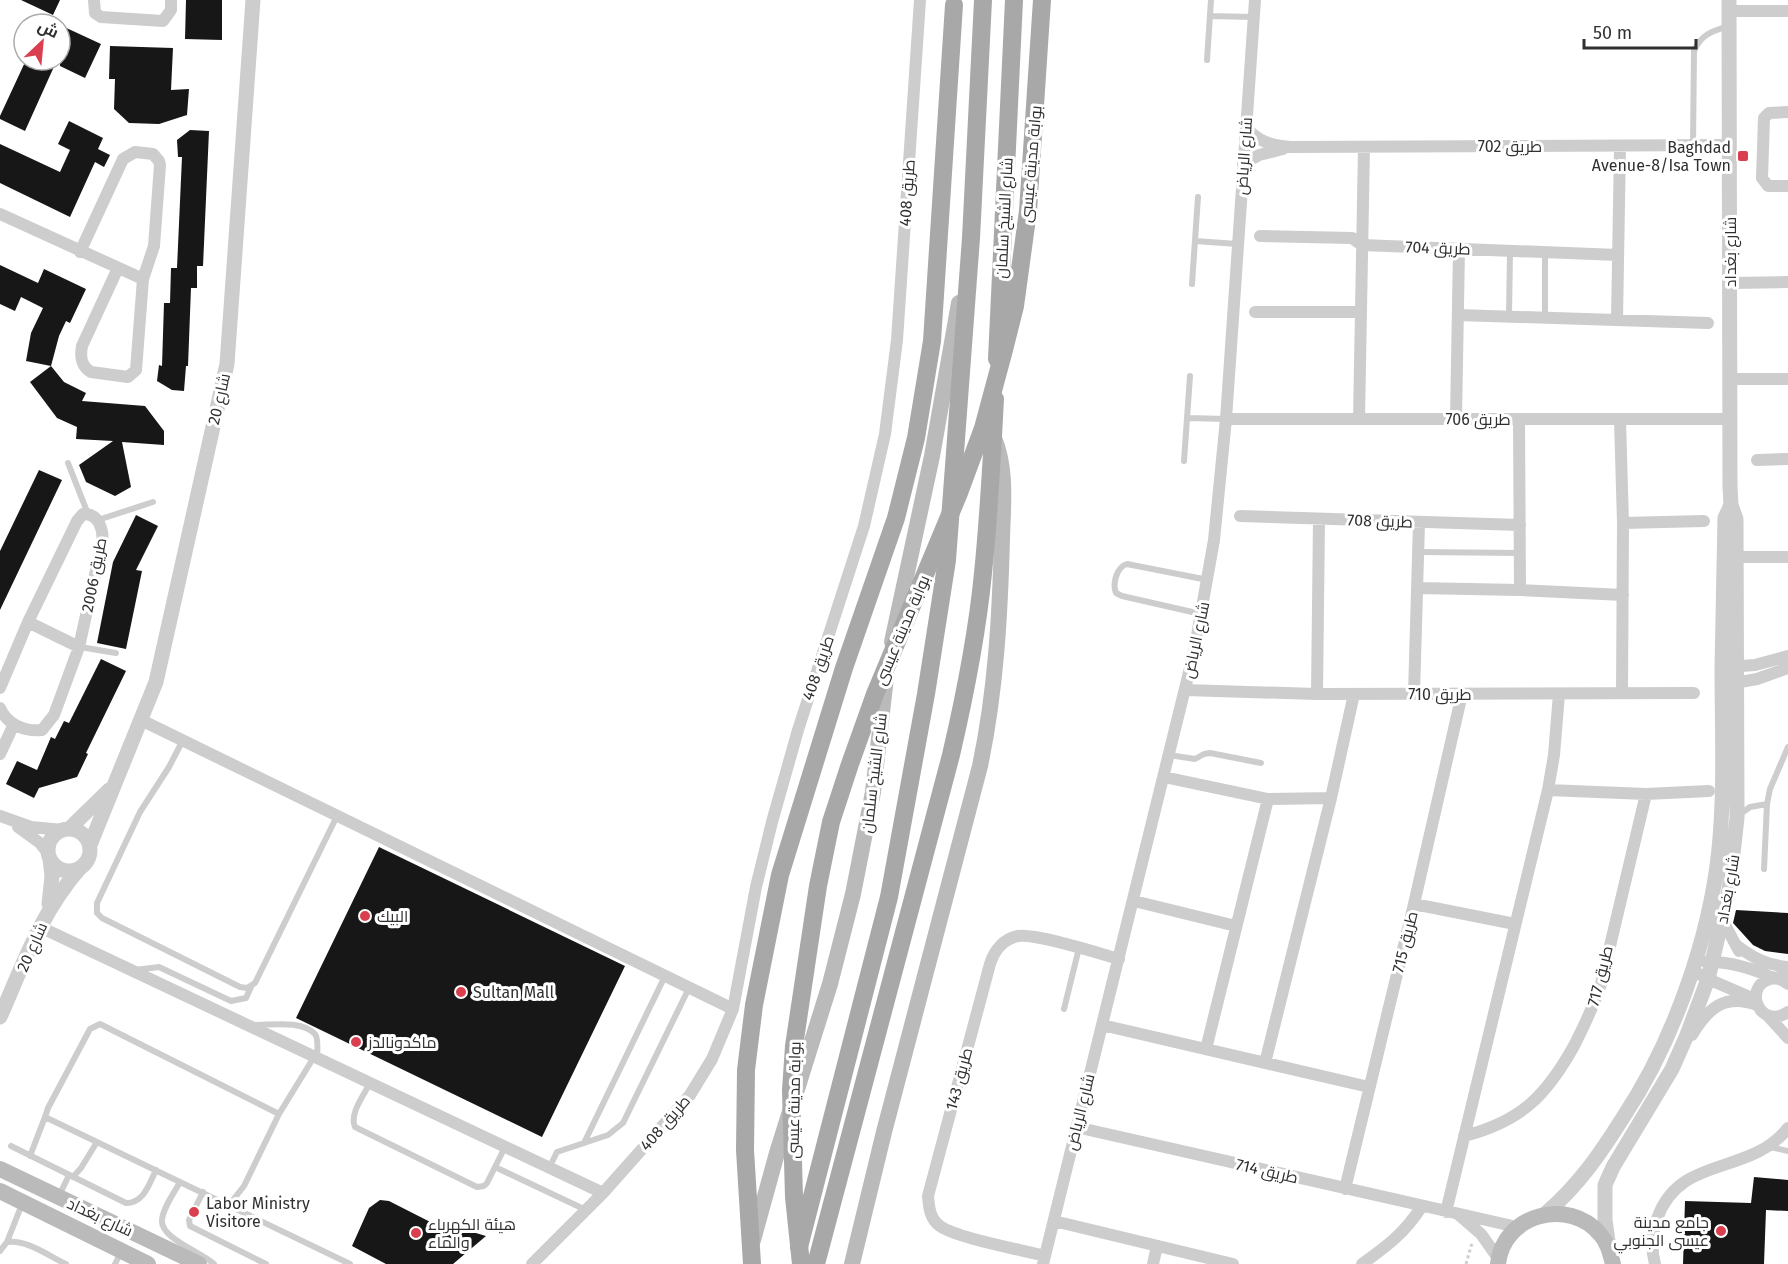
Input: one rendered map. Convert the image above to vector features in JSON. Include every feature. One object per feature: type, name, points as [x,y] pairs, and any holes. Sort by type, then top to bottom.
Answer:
[{"type":"main road","name":"شارع الشيخ سلمان","points":[[795,1264],[889,897],[926,694],[947,560],[971,238],[983,0]]},
{"type":"main road","name":"شارع الشيخ سلمان","points":[[816,1264],[963,704],[983,575],[993,436],[1014,0]]},
{"type":"main road","name":"بوابة مدينة عيسى","points":[[801,1264],[794,1197],[792,1079],[794,1046],[818,886],[831,822],[850,764],[884,673],[963,482],[983,428],[1004,350],[1015,306],[1028,211],[1042,0]]},
{"type":"main road","points":[[752,1264],[745,1150],[746,1070],[754,1005],[780,874],[844,668],[896,518],[916,438],[932,341],[954,3]]},
{"type":"main road","name":"شارع الشيخ سلمان","points":[[747,1264],[777,1153],[830,984],[858,872],[873,792],[882,705],[893,634],[932,456],[971,238]]},
{"type":"main road","name":"شارع الشيخ سلمان","points":[[852,1264],[988,730],[998,641],[1002,532],[1003,473],[1000,454],[993,436]]},
{"type":"main road","name":"شارع بغداد","points":[[0,1169],[199,1264]]},
{"type":"main road","name":"شارع بغداد","points":[[0,1191],[118,1258],[148,1264]]},
{"type":"main road","points":[[1498,1261],[1505,1241],[1517,1227],[1545,1214],[1560,1213],[1582,1220],[1600,1235],[1611,1256]]},
{"type":"street","points":[[94,0],[95,13],[101,17],[163,21],[171,10],[171,0]]},
{"type":"street","name":"شارع 20","points":[[90,845],[156,682],[226,364],[253,0]]},
{"type":"street","name":"طريق 408","points":[[532,1264],[603,1193],[690,1095],[712,1059],[733,1009],[756,887],[772,822],[798,730],[864,526],[885,434],[897,340],[920,0]]},
{"type":"street","name":"شارع الرياض","points":[[1044,1260],[1185,690],[1208,580],[1226,419],[1255,0]]},
{"type":"street","points":[[1729,12],[1788,11]]},
{"type":"street","name":"شارع بغداد","points":[[1545,1214],[1582,1179],[1638,1096],[1654,1067],[1693,966],[1719,852],[1737,557],[1736,519],[1731,505],[1729,12]]},
{"type":"street","points":[[1788,112],[1773,112],[1766,115],[1763,122],[1762,178],[1765,184],[1771,186],[1788,186]]},
{"type":"street","name":"طريق 702","points":[[1246,127],[1257,139],[1265,143],[1290,147],[1730,145]]},
{"type":"street","points":[[1617,320],[1620,146]]},
{"type":"street","name":"طريق 702","points":[[1243,164],[1269,151],[1290,147]]},
{"type":"street","points":[[1359,419],[1364,147]]},
{"type":"street","points":[[80,252],[123,159],[135,152],[153,154],[160,165],[154,246],[143,279],[136,370],[133,374],[123,377],[91,372],[83,365],[81,359],[82,346],[118,268]]},
{"type":"street","points":[[0,214],[143,279]]},
{"type":"street","name":"طريق 704","points":[[1260,236],[1352,238],[1362,245],[1618,255]]},
{"type":"street","points":[[1456,419],[1459,249]]},
{"type":"street","points":[[1730,283],[1788,282]]},
{"type":"street","points":[[1255,312],[1361,312]]},
{"type":"street","points":[[1458,315],[1708,323]]},
{"type":"street","points":[[1730,380],[1788,379]]},
{"type":"street","name":"طريق 706","points":[[1226,419],[1731,419]]},
{"type":"street","points":[[1519,419],[1520,590]]},
{"type":"street","points":[[1620,419],[1623,523],[1622,693]]},
{"type":"street","points":[[1757,460],[1788,459]]},
{"type":"street","name":"شارع بغداد","points":[[1611,1256],[1605,1220],[1605,1185],[1613,1167],[1672,1069],[1708,979],[1723,921],[1734,857],[1737,818],[1725,518],[1731,505]]},
{"type":"street","name":"طريق 2006","points":[[0,688],[28,622],[79,516],[93,517],[102,531],[102,543],[79,647],[50,723],[42,730],[34,731],[14,724]]},
{"type":"street","name":"طريق 708","points":[[1240,516],[1520,525]]},
{"type":"street","points":[[1317,694],[1319,519]]},
{"type":"street","points":[[1623,523],[1704,521]]},
{"type":"street","points":[[1414,694],[1419,523]]},
{"type":"street","points":[[1737,557],[1788,557]]},
{"type":"street","points":[[1417,588],[1623,595]]},
{"type":"street","points":[[28,622],[79,647]]},
{"type":"street","points":[[1730,676],[1755,665],[1788,656]]},
{"type":"street","points":[[1730,676],[1757,679],[1788,668]]},
{"type":"street","name":"طريق 710","points":[[1185,690],[1317,694],[1694,693]]},
{"type":"street","points":[[1265,1063],[1331,798],[1354,694]]},
{"type":"street","name":"طريق 715","points":[[1345,1189],[1462,694]]},
{"type":"street","points":[[1452,1213],[1464,1136],[1548,790],[1554,755],[1559,694]]},
{"type":"street","points":[[0,708],[6,719],[14,724],[0,754]]},
{"type":"street","points":[[141,720],[733,1009]]},
{"type":"street","points":[[1164,777],[1268,799],[1331,798]]},
{"type":"street","name":"شارع 20","points":[[66,830],[85,816],[113,785]]},
{"type":"street","points":[[1548,790],[1646,794],[1709,791]]},
{"type":"street","name":"طريق 717","points":[[1464,1136],[1486,1130],[1512,1118],[1545,1092],[1560,1071],[1591,1013],[1646,794]]},
{"type":"street","points":[[1206,1049],[1268,799]]},
{"type":"street","points":[[4,818],[32,827],[82,834],[90,845],[89,858],[80,868],[67,871],[60,869],[30,834],[4,818]]},
{"type":"street","points":[[49,856],[52,838],[66,830]]},
{"type":"street","name":"شارع 20","points":[[48,909],[51,893],[49,856]]},
{"type":"street","name":"شارع 20","points":[[0,1017],[48,909],[80,868]]},
{"type":"street","points":[[1134,901],[1236,926]]},
{"type":"street","points":[[1414,904],[1515,924]]},
{"type":"street","points":[[1723,921],[1753,969]]},
{"type":"street","points":[[40,927],[603,1193]]},
{"type":"street","name":"طريق 143","points":[[1044,1260],[958,1234],[940,1226],[930,1213],[928,1196],[995,951],[1006,941],[1025,936],[1119,959]]},
{"type":"street","points":[[1736,945],[1751,956],[1768,964],[1788,967]]},
{"type":"street","points":[[1693,966],[1713,962],[1753,969],[1788,984]]},
{"type":"street","points":[[1693,966],[1708,979],[1756,1002],[1788,1038]]},
{"type":"street","points":[[1756,1002],[1756,993],[1762,983],[1788,974]]},
{"type":"street","points":[[1672,1069],[1700,1021],[1709,1011],[1720,1004],[1733,1001],[1756,1002]]},
{"type":"street","points":[[1768,1016],[1780,1016],[1788,1012]]},
{"type":"street","points":[[1102,1025],[1369,1087]]},
{"type":"street","name":"طريق 714","points":[[1076,1127],[1517,1227]]},
{"type":"street","points":[[1655,1264],[1652,1240],[1655,1225],[1660,1208],[1671,1193],[1684,1180],[1701,1172],[1734,1164],[1769,1147],[1788,1128]]},
{"type":"street","points":[[1362,1264],[1398,1238],[1422,1206]]},
{"type":"street","name":"طريق 714","points":[[1452,1213],[1481,1234],[1498,1261]]},
{"type":"street","points":[[1054,1221],[1233,1264]]},
{"type":"street","points":[[1153,1264],[1157,1246]]},
{"type":"lane","points":[[1207,60],[1210,0]]},
{"type":"lane","points":[[1693,146],[1694,51],[1705,34],[1729,12]]},
{"type":"lane","points":[[1210,16],[1254,17]]},
{"type":"lane","points":[[1192,284],[1198,198]]},
{"type":"lane","points":[[1195,241],[1237,244]]},
{"type":"lane","points":[[1509,317],[1510,251]]},
{"type":"lane","points":[[1545,252],[1545,318]]},
{"type":"lane","points":[[1184,461],[1190,376]]},
{"type":"lane","points":[[1188,418],[1226,419]]},
{"type":"lane","points":[[68,463],[93,517],[153,502]]},
{"type":"lane","points":[[1418,552],[1520,553]]},
{"type":"lane","points":[[1202,614],[1122,597],[1116,593],[1114,586],[1119,569],[1127,564],[1208,580]]},
{"type":"lane","points":[[79,647],[116,653]]},
{"type":"lane","points":[[183,740],[170,767],[140,812],[96,909],[102,918],[229,982],[243,988],[251,987]]},
{"type":"lane","points":[[1764,869],[1767,804],[1770,789],[1788,747]]},
{"type":"lane","points":[[1169,755],[1195,759],[1210,753],[1261,763]]},
{"type":"lane","points":[[1737,818],[1750,807],[1767,804]]},
{"type":"lane","points":[[132,971],[159,967],[231,1001],[246,998],[338,816]]},
{"type":"lane","points":[[1064,1009],[1079,948]]},
{"type":"lane","points":[[584,1143],[665,975]]},
{"type":"lane","points":[[549,1168],[557,1152],[608,1135],[623,1123],[690,987]]},
{"type":"lane","points":[[30,1156],[48,1108],[90,1029],[100,1024],[279,1114]]},
{"type":"lane","points":[[229,1205],[244,1186],[279,1114],[316,1058],[317,1038],[315,1034],[299,1026],[289,1024],[249,1026]]},
{"type":"lane","points":[[370,1083],[353,1119],[358,1129],[477,1187],[487,1183],[505,1147]]},
{"type":"lane","points":[[45,1117],[350,1264]]},
{"type":"lane","points":[[59,1197],[71,1176],[81,1168],[97,1142]]},
{"type":"lane","points":[[11,1146],[126,1203],[137,1201],[143,1195],[156,1170]]},
{"type":"lane","points":[[1769,1147],[1788,1151]]},
{"type":"lane","points":[[495,1167],[586,1210]]},
{"type":"lane","points":[[180,1182],[162,1218],[162,1228],[169,1236],[203,1254],[214,1264]]},
{"type":"lane","points":[[203,1192],[189,1220],[190,1226],[266,1264]]},
{"type":"lane","points":[[0,1251],[7,1242],[22,1203]]},
{"type":"lane","points":[[7,1242],[24,1244],[66,1264]]},
{"type":"building","points":[[21,0],[60,0],[54,12],[47,12]]},
{"type":"building","points":[[186,0],[222,0],[222,40],[185,39]]},
{"type":"building","points":[[72,31],[101,44],[85,78],[72,72]]},
{"type":"building","points":[[110,46],[173,48],[171,90],[189,89],[187,115],[159,124],[129,123],[114,109],[115,79],[109,79]]},
{"type":"building","points":[[20,72],[52,72],[25,131],[0,119]]},
{"type":"building","points":[[69,121],[103,138],[98,149],[110,155],[104,167],[95,162],[70,217],[0,183],[0,144],[60,172],[70,150],[58,144]]},
{"type":"building","points":[[190,130],[209,131],[203,266],[197,266],[197,288],[191,288],[188,366],[186,366],[184,391],[172,390],[157,381],[159,365],[162,366],[164,303],[170,303],[171,268],[177,268],[182,157],[178,157],[177,140]]},
{"type":"building","points":[[0,265],[38,283],[44,269],[86,289],[70,323],[66,321],[59,336],[51,366],[26,361],[31,333],[43,308],[21,297],[15,311],[0,304]]},
{"type":"building","points":[[51,366],[64,382],[86,393],[82,401],[145,406],[164,431],[164,445],[122,442],[131,487],[115,496],[86,482],[79,465],[113,441],[76,439],[77,427],[57,418],[30,382]]},
{"type":"building","points":[[39,470],[62,480],[0,610],[0,551]]},
{"type":"building","points":[[136,515],[158,526],[136,570],[142,571],[126,649],[97,643],[113,562]]},
{"type":"building","points":[[101,659],[126,671],[86,753],[88,754],[77,777],[39,788],[34,798],[6,784],[17,761],[37,770],[51,737],[55,739],[64,721],[69,723]]},
{"type":"building","name":"Sultan Mall","points":[[379,847],[625,966],[542,1137],[296,1018]]},
{"type":"building","points":[[1736,910],[1788,913],[1788,954],[1765,951],[1753,945],[1733,923]]},
{"type":"building","points":[[1754,1177],[1788,1180],[1788,1211],[1766,1210],[1764,1264],[1683,1264],[1685,1201],[1751,1203]]},
{"type":"building","name":"هيئة الكهرباء والماء","points":[[380,1200],[389,1201],[446,1230],[449,1225],[486,1236],[453,1264],[386,1264],[352,1246],[369,1208]]},
{"type":"place","name":"Baghdad Avenue-8/Isa Town","points":[[1743,156]]},
{"type":"place","name":"البيك","points":[[365,916]]},
{"type":"place","name":"Sultan Mall","points":[[461,992]]},
{"type":"place","name":"ماكدونالدز","points":[[356,1042]]},
{"type":"place","name":"Labor Ministry Visitore","points":[[194,1212]]},
{"type":"place","name":"جامع مدينة عيسى الجنوبي","points":[[1721,1231]]},
{"type":"place","name":"هيئة الكهرباء والماء","points":[[416,1233]]}]
